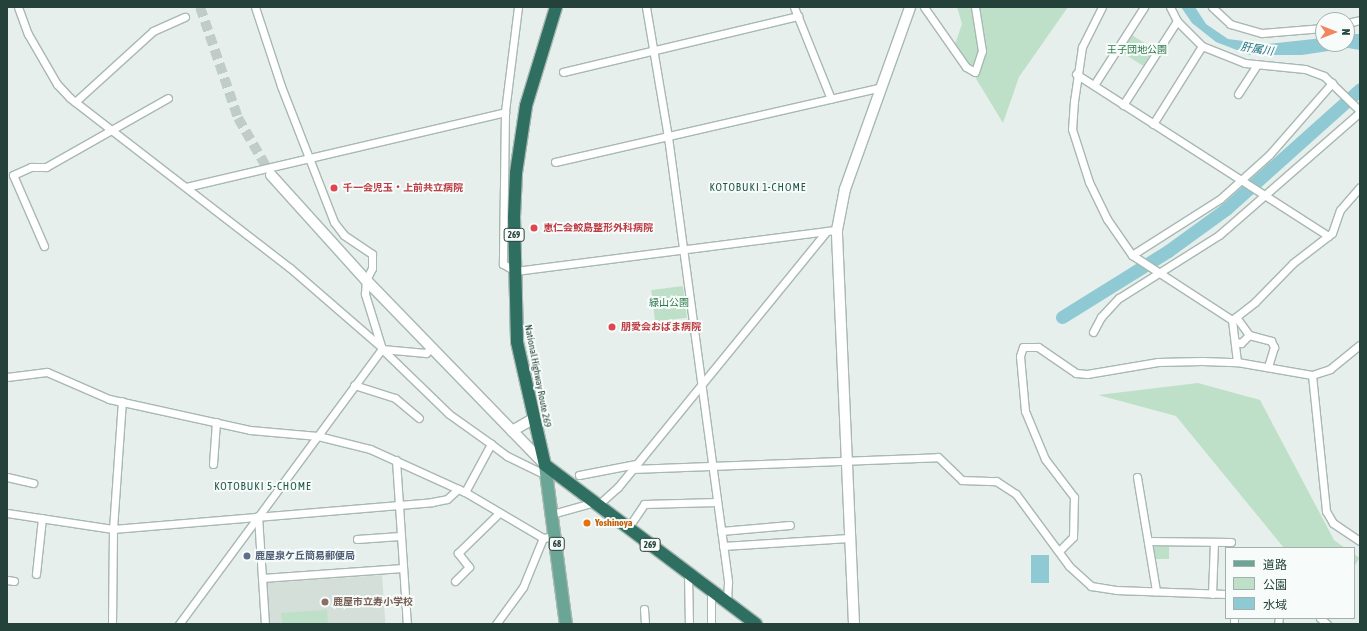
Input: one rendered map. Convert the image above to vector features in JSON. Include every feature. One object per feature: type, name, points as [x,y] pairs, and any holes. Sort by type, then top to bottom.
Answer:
[{"type":"highway","name":"National Highway Route 269","points":[[546,470],[533,419],[517,342],[514,217],[519,148],[533,73],[556,7]]},
{"type":"highway","name":"269","points":[[546,470],[597,504],[756,624]]},
{"type":"main road","name":"68","points":[[546,470],[556,536],[566,624]]},
{"type":"street","points":[[18,7],[28,34],[57,84],[75,102],[290,268],[381,347],[449,414],[508,456],[546,470]]},
{"type":"street","points":[[255,7],[281,86],[334,222],[344,235],[372,254],[372,268],[366,280],[365,294],[381,347]]},
{"type":"street","points":[[518,7],[505,112],[503,264],[515,271],[682,247],[832,230]]},
{"type":"street","points":[[646,7],[668,137],[700,386],[728,582],[727,602]]},
{"type":"street","points":[[794,7],[831,99]]},
{"type":"street","points":[[854,624],[832,230],[845,189],[910,7]]},
{"type":"street","points":[[924,7],[966,67],[975,72],[982,51],[975,7]]},
{"type":"street","points":[[1102,7],[1082,47],[1076,74],[1072,129],[1082,162],[1097,200],[1132,256],[1234,319],[1250,335],[1271,341],[1274,347],[1268,367]]},
{"type":"street","points":[[1094,85],[1144,7]]},
{"type":"street","points":[[1093,332],[1101,316],[1119,298],[1219,235],[1360,111],[1334,84],[1324,76],[1305,69],[1257,66],[1224,57],[1202,46],[1177,20],[1170,7]]},
{"type":"street","points":[[1212,7],[1230,24],[1262,33],[1315,29]]},
{"type":"street","points":[[564,72],[798,16]]},
{"type":"street","points":[[75,102],[153,31],[185,17]]},
{"type":"street","points":[[1123,104],[1177,20]]},
{"type":"street","points":[[1153,124],[1202,46]]},
{"type":"street","points":[[1238,94],[1257,66]]},
{"type":"street","points":[[1076,74],[1264,197],[1328,236]]},
{"type":"street","points":[[1132,256],[1191,219],[1240,181],[1269,155],[1334,84]]},
{"type":"street","points":[[555,162],[882,87]]},
{"type":"street","points":[[44,246],[13,175],[31,167],[46,167],[168,98]]},
{"type":"street","points":[[186,188],[505,112]]},
{"type":"street","points":[[271,175],[366,280],[512,431],[546,470]]},
{"type":"street","points":[[1234,319],[1256,302],[1293,263],[1328,236],[1336,225],[1340,210],[1348,197],[1360,187]]},
{"type":"street","points":[[552,514],[597,504],[634,467],[700,386],[832,230]]},
{"type":"street","points":[[1234,319],[1237,362]]},
{"type":"street","points":[[1235,342],[1241,343],[1250,335]]},
{"type":"street","points":[[1060,550],[1073,537],[1074,497],[1045,459],[1024,411],[1020,356],[1023,347],[1041,349],[1072,370],[1087,374],[1158,362],[1237,362],[1312,375],[1330,369],[1360,345]]},
{"type":"street","points":[[381,347],[426,353],[431,348]]},
{"type":"street","points":[[179,624],[318,436],[381,347]]},
{"type":"street","points":[[7,376],[47,372],[90,393],[122,401],[250,430],[318,436],[370,448],[466,492],[543,538],[556,536]]},
{"type":"street","points":[[1312,375],[1326,512],[1333,523],[1360,541]]},
{"type":"street","points":[[354,385],[395,398],[419,418]]},
{"type":"street","points":[[112,624],[113,529],[122,401]]},
{"type":"street","points":[[512,431],[533,419]]},
{"type":"street","points":[[213,464],[216,422]]},
{"type":"street","points":[[466,492],[491,444]]},
{"type":"street","points":[[579,475],[634,467],[938,457],[962,480],[996,481],[1006,485],[1060,550],[1069,566],[1091,586],[1225,594]]},
{"type":"street","points":[[396,460],[407,624]]},
{"type":"street","points":[[7,477],[33,482]]},
{"type":"street","points":[[1137,477],[1156,591]]},
{"type":"street","points":[[7,513],[113,529],[258,516],[398,506],[440,501],[458,489]]},
{"type":"street","points":[[628,528],[644,504],[717,502]]},
{"type":"street","points":[[455,581],[469,567],[458,553],[499,513]]},
{"type":"street","points":[[258,516],[266,624]]},
{"type":"street","points":[[36,574],[42,518]]},
{"type":"street","points":[[721,531],[790,525]]},
{"type":"street","points":[[357,539],[400,536]]},
{"type":"street","points":[[496,624],[523,587],[543,538]]},
{"type":"street","points":[[723,546],[849,538]]},
{"type":"street","points":[[1148,541],[1231,542]]},
{"type":"street","points":[[1212,594],[1214,542]]},
{"type":"street","points":[[262,578],[403,568]]},
{"type":"street","points":[[688,574],[689,624]]},
{"type":"street","points":[[711,590],[711,624]]},
{"type":"street","points":[[644,609],[645,624]]},
{"type":"shaded area","name":"鹿屋市立寿小学校","points":[[382,575],[385,624],[268,624],[265,583]]},
{"type":"green space","points":[[957,7],[1068,7],[1019,77],[1003,123],[955,44],[962,24]]},
{"type":"green space","name":"王子団地公園","points":[[1130,34],[1154,49],[1143,66],[1119,51]]},
{"type":"green space","name":"緑山公園","points":[[683,286],[687,318],[655,322],[651,290]]},
{"type":"green space","points":[[1198,383],[1260,400],[1334,540],[1344,547],[1283,547],[1176,416],[1098,395]]},
{"type":"green space","points":[[1152,545],[1169,545],[1169,559],[1152,559]]},
{"type":"green space","points":[[1355,555],[1360,558],[1355,565]]},
{"type":"green space","points":[[327,610],[328,624],[282,624],[281,613]]},
{"type":"water","name":"肝属川","points":[[1181,7],[1195,7],[1206,24],[1228,39],[1267,44],[1315,39],[1315,52],[1322,52],[1302,55],[1250,55],[1216,42],[1192,23]]},
{"type":"water","points":[[1355,34],[1360,34],[1360,50],[1355,49]]},
{"type":"water","points":[[1031,555],[1049,555],[1049,583],[1031,583]]},
{"type":"waterway","points":[[1062,317],[1168,251],[1226,209],[1360,89]]},
{"type":"tunnel","points":[[200,7],[238,118],[271,175]]},
{"type":"place","name":"千一会児玉・上前共立病院","points":[[334,188]]},
{"type":"place","name":"恵仁会鮫島整形外科病院","points":[[534,228]]},
{"type":"place","name":"朋愛会おばま病院","points":[[612,327]]},
{"type":"place","name":"Yoshinoya","points":[[587,523]]},
{"type":"place","name":"鹿屋泉ケ丘簡易郵便局","points":[[247,556]]},
{"type":"place","name":"鹿屋市立寿小学校","points":[[325,602]]},
{"type":"district","name":"KOTOBUKI 1-CHOME","points":[[758,187]]},
{"type":"district","name":"KOTOBUKI 5-CHOME","points":[[263,486]]}]
